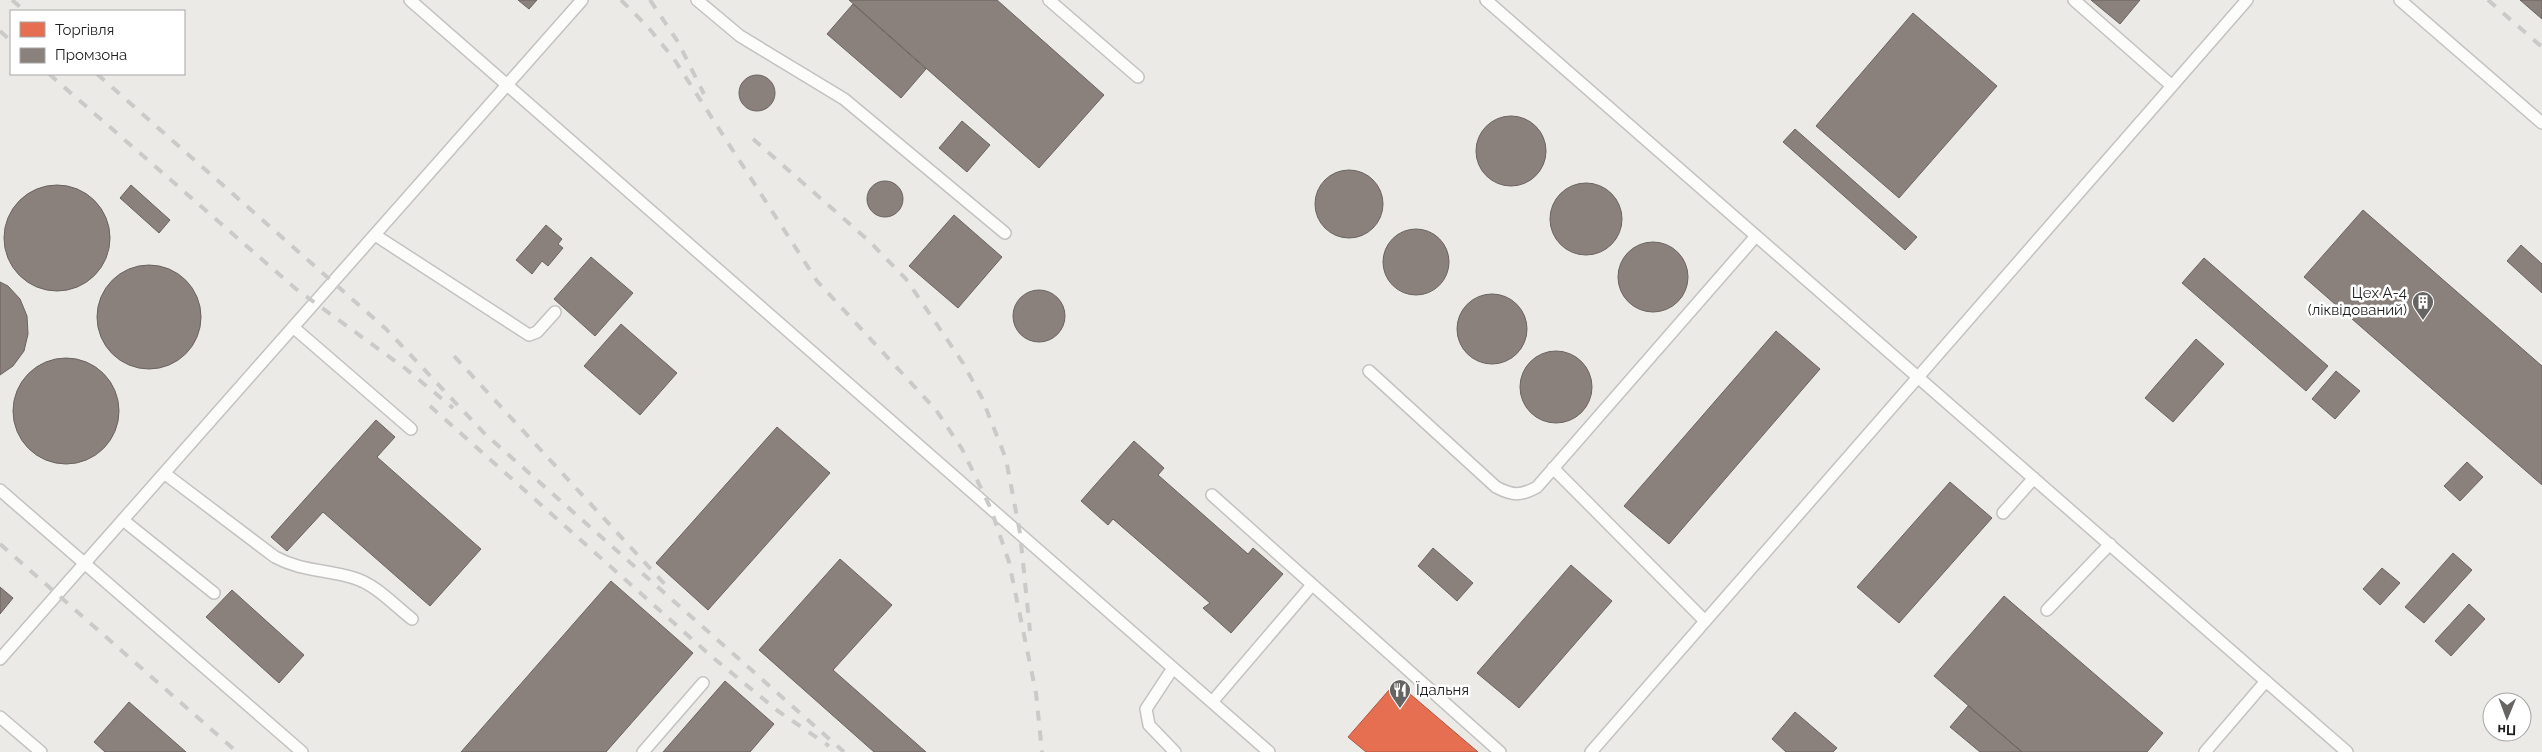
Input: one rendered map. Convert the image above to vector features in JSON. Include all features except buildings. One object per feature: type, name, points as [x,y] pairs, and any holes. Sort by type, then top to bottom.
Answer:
[{"type":"lane","points":[[410,0],[1269,752]]},
{"type":"lane","points":[[0,659],[582,0]]},
{"type":"lane","points":[[697,0],[740,36],[844,99],[1005,233]]},
{"type":"lane","points":[[1049,0],[1138,77]]},
{"type":"lane","points":[[1486,0],[2347,752]]},
{"type":"lane","points":[[2074,0],[2172,86]]},
{"type":"lane","points":[[1591,752],[2247,0]]},
{"type":"lane","points":[[2400,0],[2542,123]]},
{"type":"lane","points":[[375,234],[529,335],[537,332],[555,312]]},
{"type":"lane","points":[[1369,371],[1503,490],[1510,494],[1524,495],[1537,487],[1756,236]]},
{"type":"lane","points":[[293,327],[411,428]]},
{"type":"lane","points":[[1553,468],[1705,622]]},
{"type":"lane","points":[[164,474],[274,557],[292,566],[355,578],[371,586],[412,619]]},
{"type":"lane","points":[[2004,513],[2034,478]]},
{"type":"lane","points":[[0,490],[302,752]]},
{"type":"lane","points":[[1212,495],[1500,752]]},
{"type":"lane","points":[[123,520],[214,592]]},
{"type":"lane","points":[[2047,610],[2110,544]]},
{"type":"lane","points":[[1212,702],[1312,584]]},
{"type":"lane","points":[[1173,668],[1146,709],[1149,726],[1175,752]]},
{"type":"lane","points":[[2205,752],[2266,681]]},
{"type":"lane","points":[[643,752],[702,683]]},
{"type":"lane","points":[[0,717],[41,752]]},
{"type":"railway","points":[[12,0],[24,10]]},
{"type":"railway","points":[[621,0],[648,27],[674,59],[817,281],[936,410],[962,449],[991,509],[1009,562],[1036,693],[1042,752]]},
{"type":"railway","points":[[650,0],[678,42],[704,94]]},
{"type":"railway","points":[[2488,0],[2542,47]]},
{"type":"railway","points":[[0,31],[10,40]]},
{"type":"railway","points":[[50,75],[296,289],[406,369],[453,408]]},
{"type":"railway","points":[[98,75],[386,329],[484,433],[844,752]]},
{"type":"railway","points":[[753,139],[868,240],[906,279],[963,363],[982,398],[1006,459],[1020,533],[1030,631]]},
{"type":"railway","points":[[454,356],[671,591]]},
{"type":"railway","points":[[430,406],[711,656],[778,711],[829,746]]},
{"type":"railway","points":[[0,544],[237,752]]},
{"type":"place","name":"Цех А-4 (ліквідований)","points":[[2423,321]]},
{"type":"place","name":"Їдальня","points":[[1400,709]]}]
